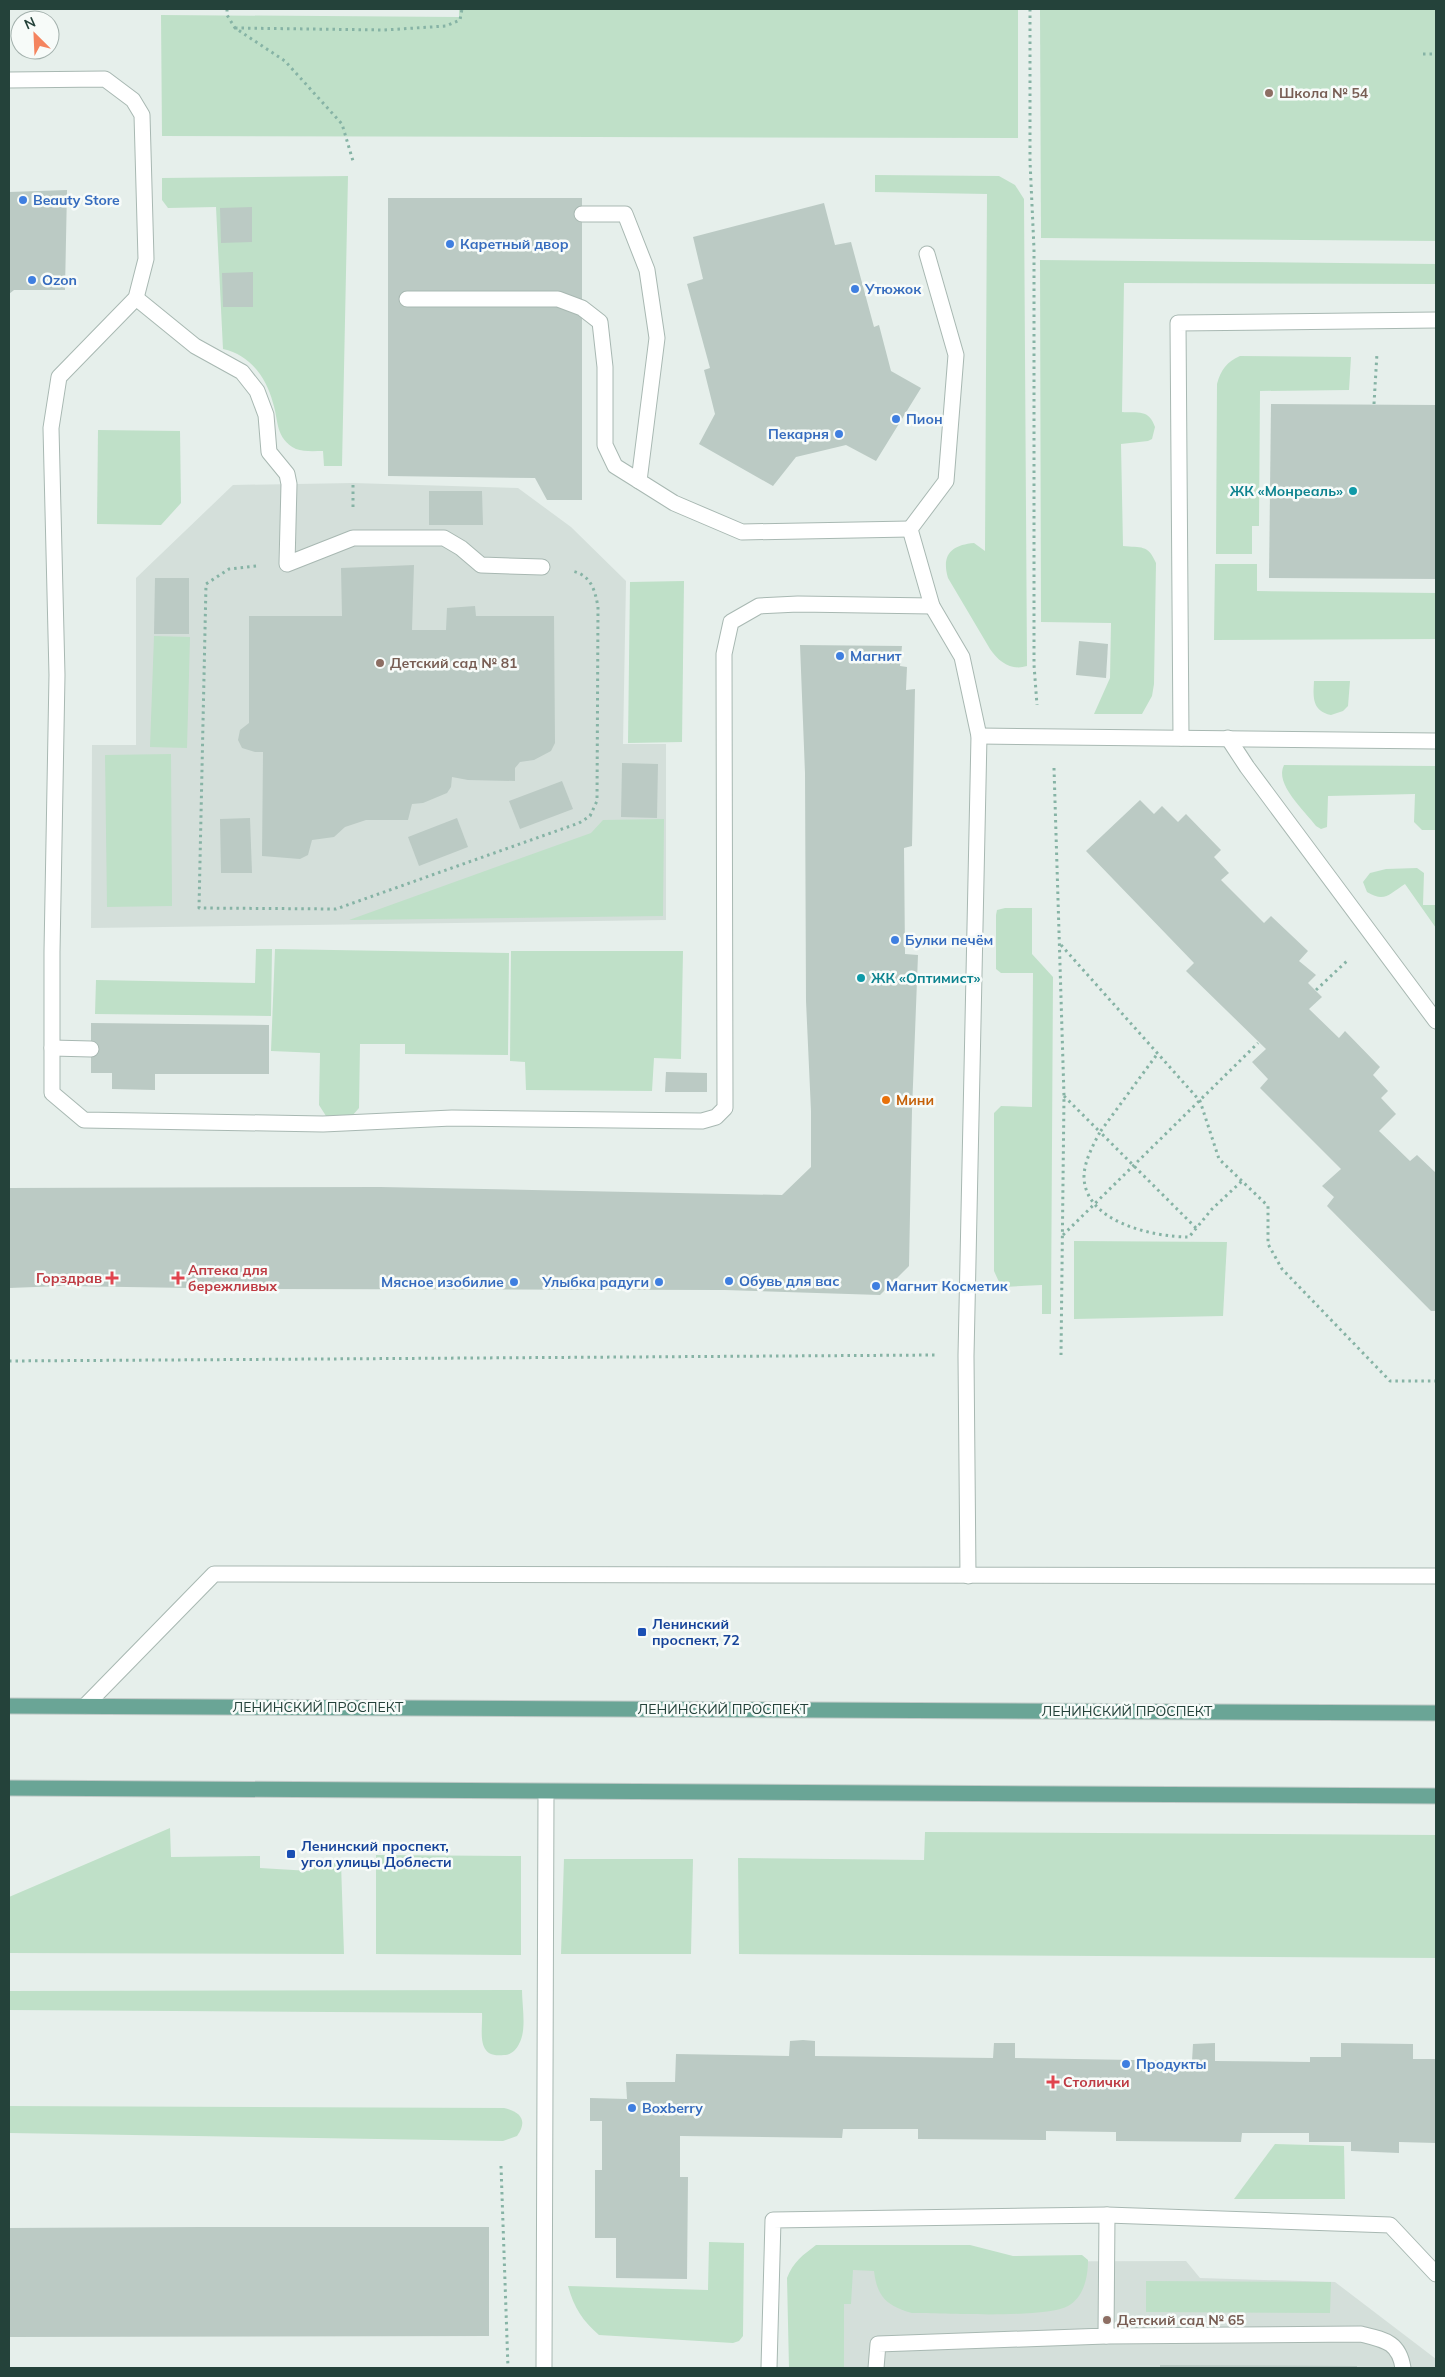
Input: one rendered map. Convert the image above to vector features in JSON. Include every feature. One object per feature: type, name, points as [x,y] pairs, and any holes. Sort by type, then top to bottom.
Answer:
[{"type":"main road","name":"ЛЕНИНСКИЙ ПРОСПЕКТ","points":[[9,1706],[1436,1713]]},
{"type":"main road","points":[[9,1788],[1436,1796]]},
{"type":"street","points":[[9,80],[105,79],[133,100],[142,115],[146,259],[136,298],[59,377],[51,428],[57,675],[52,1093],[84,1120],[323,1124],[452,1118],[702,1121],[716,1117],[725,1108],[724,654],[731,622],[759,606],[798,604],[932,606]]},
{"type":"street","points":[[582,214],[625,214],[647,270],[657,338],[640,480]]},
{"type":"street","points":[[910,529],[946,481],[956,355],[927,254]]},
{"type":"street","points":[[136,298],[195,346],[242,372],[257,391],[266,415],[269,452],[287,474],[289,484],[287,564],[352,538],[444,538],[461,548],[481,565],[542,567]]},
{"type":"street","points":[[407,299],[558,299],[582,308],[600,322],[605,366],[605,445],[615,466],[640,480],[674,504],[742,532],[910,529]]},
{"type":"street","points":[[1181,738],[1178,323],[1436,320]]},
{"type":"street","points":[[910,529],[932,606],[962,658],[979,736],[966,1356],[968,1576]]},
{"type":"street","points":[[979,736],[1436,741]]},
{"type":"street","points":[[1228,738],[1247,768],[1436,1021]]},
{"type":"street","points":[[52,1048],[91,1049]]},
{"type":"street","points":[[84,1706],[214,1574],[1436,1576]]},
{"type":"street","points":[[544,2368],[546,1792]]},
{"type":"street","points":[[1106,2336],[1107,2215]]},
{"type":"street","points":[[769,2368],[773,2220],[1107,2215],[1390,2225],[1436,2274]]},
{"type":"street","points":[[876,2368],[878,2344],[1106,2336],[1361,2334],[1386,2340],[1401,2354],[1403,2368]]},
{"type":"path","points":[[227,9],[227,15],[235,28],[285,61],[342,124],[353,161]]},
{"type":"path","points":[[235,28],[384,30],[446,26],[460,20],[462,9]]},
{"type":"path","points":[[1030,9],[1030,161],[1034,249],[1034,665],[1038,737],[1055,770],[1064,1096],[1061,1355]]},
{"type":"path","points":[[1423,54],[1436,54]]},
{"type":"path","points":[[1374,404],[1377,353]]},
{"type":"path","points":[[287,564],[229,569],[206,584],[199,908],[336,910],[579,823],[590,816],[597,800],[597,600],[594,586],[580,573],[542,567]]},
{"type":"path","points":[[1061,945],[1200,1101],[1219,1159],[1268,1206],[1268,1244],[1282,1269],[1390,1381],[1436,1381]]},
{"type":"path","points":[[1316,990],[1348,960]]},
{"type":"path","points":[[1062,1235],[1258,1043]]},
{"type":"path","points":[[1158,1053],[1100,1132],[1090,1150],[1084,1175],[1088,1196],[1094,1204],[1129,1227],[1166,1237],[1189,1237],[1212,1209],[1242,1181]]},
{"type":"path","points":[[1064,1096],[1196,1228]]},
{"type":"path","points":[[9,1361],[966,1356]]},
{"type":"path","points":[[501,2166],[508,2368]]},
{"type":"shaded area","name":"Детский сад № 81","points":[[353,483],[518,488],[571,527],[626,581],[623,744],[666,744],[666,920],[91,928],[92,745],[136,745],[136,578],[233,485]]},
{"type":"shaded area","name":"Детский сад № 65","points":[[1186,2261],[1200,2278],[1335,2282],[1436,2359],[1436,2368],[802,2368],[829,2262]]},
{"type":"green space","points":[[459,9],[1018,9],[1018,138],[162,136],[161,15],[459,17]]},
{"type":"green space","name":"Школа № 54","points":[[1040,9],[1436,9],[1436,241],[1041,238]]},
{"type":"green space","points":[[875,175],[999,176],[1015,185],[1024,199],[1027,666],[1011,666],[1001,661],[994,654],[948,578],[946,570],[947,557],[950,552],[960,546],[974,543],[985,551],[987,194],[875,192]]},
{"type":"green space","points":[[348,176],[342,466],[324,466],[323,451],[299,450],[284,440],[279,429],[270,393],[256,368],[241,356],[223,349],[216,207],[168,208],[162,200],[162,178]]},
{"type":"green space","points":[[1040,260],[1436,264],[1436,284],[1124,283],[1122,412],[1142,413],[1150,417],[1155,427],[1152,439],[1148,441],[1121,444],[1123,546],[1139,547],[1147,550],[1156,563],[1154,684],[1152,696],[1142,714],[1094,714],[1110,678],[1111,623],[1041,622]]},
{"type":"green space","points":[[1240,356],[1351,357],[1349,390],[1260,391],[1259,526],[1252,526],[1252,554],[1216,554],[1217,384],[1220,374],[1225,367]]},
{"type":"green space","points":[[98,430],[180,431],[181,503],[161,525],[97,524]]},
{"type":"green space","points":[[1215,564],[1257,564],[1257,591],[1436,593],[1436,639],[1214,640]]},
{"type":"green space","points":[[684,581],[682,742],[628,743],[630,582]]},
{"type":"green space","points":[[154,636],[190,637],[187,748],[150,747]]},
{"type":"green space","points":[[1314,681],[1350,681],[1348,706],[1343,711],[1331,715],[1320,710],[1314,698]]},
{"type":"green space","points":[[171,754],[172,906],[107,907],[105,755]]},
{"type":"green space","points":[[1284,765],[1436,766],[1436,830],[1422,830],[1414,822],[1415,794],[1328,796],[1327,827],[1321,829],[1316,826],[1298,805],[1287,789],[1282,772]]},
{"type":"green space","points":[[664,819],[663,916],[349,920],[591,833],[603,820]]},
{"type":"green space","points":[[1417,868],[1424,873],[1423,905],[1436,905],[1436,928],[1405,884],[1387,896],[1378,897],[1367,892],[1363,882],[1370,873],[1386,869]]},
{"type":"green space","points":[[1005,908],[1032,908],[1032,954],[1053,977],[1051,1314],[1042,1314],[1042,1285],[1004,1287],[999,1282],[994,1271],[994,1113],[1001,1106],[1032,1107],[1033,973],[1001,973],[996,969],[996,915],[997,910]]},
{"type":"green space","points":[[256,949],[272,949],[271,1016],[95,1014],[96,980],[255,983]]},
{"type":"green space","points":[[275,949],[509,953],[508,1055],[405,1054],[405,1044],[360,1044],[359,1108],[352,1116],[326,1116],[319,1105],[320,1053],[271,1051]]},
{"type":"green space","points":[[511,951],[683,951],[681,1059],[654,1058],[652,1091],[526,1090],[525,1062],[510,1061]]},
{"type":"green space","points":[[1074,1241],[1227,1242],[1223,1316],[1074,1319]]},
{"type":"green space","points":[[170,1828],[171,1857],[260,1856],[260,1868],[310,1871],[311,1863],[341,1863],[344,1954],[9,1953],[9,1897]]},
{"type":"green space","points":[[925,1832],[1436,1835],[1436,1958],[739,1954],[738,1858],[924,1860]]},
{"type":"green space","points":[[376,1855],[521,1856],[521,1955],[376,1954]]},
{"type":"green space","points":[[564,1859],[693,1859],[691,1954],[561,1954]]},
{"type":"green space","points":[[522,1990],[523,2032],[515,2050],[504,2055],[488,2053],[485,2048],[482,2042],[482,2013],[9,2010],[9,1991]]},
{"type":"green space","points":[[9,2106],[504,2108],[515,2112],[521,2118],[522,2126],[517,2136],[503,2141],[9,2133]]},
{"type":"green space","points":[[1275,2144],[1344,2146],[1345,2199],[1234,2199]]},
{"type":"green space","points":[[709,2242],[744,2243],[743,2336],[739,2341],[733,2343],[599,2335],[588,2325],[573,2301],[568,2286],[708,2290]]},
{"type":"green space","points":[[816,2245],[970,2245],[1013,2256],[1082,2255],[1088,2260],[1088,2266],[1086,2280],[1081,2292],[1068,2306],[1038,2313],[1017,2314],[912,2313],[896,2307],[885,2299],[878,2288],[874,2271],[853,2270],[851,2304],[844,2304],[844,2368],[789,2368],[787,2278],[795,2263]]},
{"type":"green space","points":[[1146,2281],[1331,2282],[1330,2313],[1146,2312]]},
{"type":"building","points":[[67,190],[65,290],[14,290],[9,294],[9,192]]},
{"type":"building","points":[[388,198],[582,198],[582,500],[547,500],[535,478],[388,476]]},
{"type":"building","points":[[824,203],[835,245],[851,242],[874,327],[879,325],[891,371],[921,388],[876,461],[846,445],[796,457],[773,486],[699,444],[715,414],[704,370],[710,368],[687,284],[703,279],[693,237]]},
{"type":"building","points":[[252,207],[252,242],[221,243],[220,208]]},
{"type":"building","points":[[253,272],[253,307],[223,307],[222,273]]},
{"type":"building","name":"ЖК «Монреаль»","points":[[1271,404],[1436,405],[1436,579],[1269,578]]},
{"type":"building","points":[[429,491],[482,491],[483,525],[429,525]]},
{"type":"building","points":[[414,565],[412,630],[446,630],[447,608],[475,606],[476,616],[554,616],[555,743],[551,751],[534,760],[520,762],[515,768],[515,781],[468,780],[452,777],[451,787],[447,793],[423,803],[412,804],[408,820],[366,820],[345,827],[334,837],[312,840],[308,855],[300,859],[262,856],[263,752],[242,748],[238,740],[240,730],[249,723],[249,616],[342,616],[341,568]]},
{"type":"building","points":[[155,578],[189,578],[189,634],[154,634]]},
{"type":"building","points":[[1079,641],[1108,644],[1106,678],[1076,675]]},
{"type":"building","name":"ЖК «Оптимист»","points":[[800,645],[902,646],[900,666],[907,667],[906,690],[915,689],[912,846],[904,848],[905,954],[918,955],[912,1110],[909,1266],[880,1295],[725,1290],[264,1289],[62,1286],[9,1288],[9,1188],[380,1187],[782,1195],[811,1167],[811,1111],[806,1001],[805,773]]},
{"type":"building","points":[[622,763],[658,764],[657,818],[621,817]]},
{"type":"building","points":[[562,781],[573,809],[520,829],[509,801]]},
{"type":"building","points":[[1140,800],[1154,814],[1162,806],[1178,822],[1186,814],[1221,850],[1214,857],[1229,873],[1221,880],[1264,923],[1271,916],[1308,951],[1299,961],[1316,975],[1308,983],[1322,997],[1309,1009],[1339,1038],[1345,1031],[1380,1067],[1373,1075],[1388,1091],[1381,1098],[1396,1114],[1379,1131],[1410,1161],[1417,1155],[1436,1173],[1436,1311],[1431,1311],[1327,1206],[1334,1197],[1322,1186],[1341,1169],[1260,1088],[1268,1079],[1252,1062],[1266,1049],[1186,971],[1194,963],[1086,851]]},
{"type":"building","points":[[250,818],[252,873],[221,873],[220,819]]},
{"type":"building","points":[[457,818],[468,847],[419,866],[408,837]]},
{"type":"building","points":[[91,1023],[269,1025],[269,1074],[155,1074],[155,1090],[112,1089],[112,1073],[91,1073]]},
{"type":"building","points":[[666,1072],[707,1073],[707,1092],[665,1092]]},
{"type":"building","points":[[790,2041],[815,2041],[815,2056],[993,2058],[994,2043],[1015,2043],[1015,2058],[1192,2061],[1193,2044],[1215,2043],[1215,2061],[1310,2062],[1310,2057],[1341,2057],[1341,2043],[1413,2044],[1413,2059],[1436,2059],[1436,2143],[1399,2142],[1399,2153],[1351,2151],[1351,2142],[1309,2142],[1309,2133],[1242,2133],[1241,2142],[1116,2141],[1116,2132],[1046,2131],[1046,2140],[918,2139],[918,2129],[843,2129],[842,2138],[680,2136],[680,2177],[688,2177],[687,2279],[616,2278],[616,2238],[595,2238],[595,2170],[602,2170],[602,2121],[590,2121],[590,2098],[627,2099],[626,2082],[675,2082],[676,2054],[789,2056]]},
{"type":"building","points":[[489,2227],[489,2336],[9,2337],[9,2228]]},
{"type":"building","points":[[1160,2365],[1357,2366],[1357,2368],[1160,2368]]},
{"type":"place","name":"Школа № 54","points":[[1269,93]]},
{"type":"place","name":"Beauty Store","points":[[23,200]]},
{"type":"place","name":"Каретный двор","points":[[450,244]]},
{"type":"place","name":"Ozon","points":[[32,280]]},
{"type":"place","name":"Утюжок","points":[[855,289]]},
{"type":"place","name":"Пион","points":[[896,419]]},
{"type":"place","name":"Пекарня","points":[[839,434]]},
{"type":"place","name":"ЖК «Монреаль»","points":[[1353,491]]},
{"type":"place","name":"Магнит","points":[[840,656]]},
{"type":"place","name":"Детский сад № 81","points":[[380,663]]},
{"type":"place","name":"Булки печём","points":[[895,940]]},
{"type":"place","name":"ЖК «Оптимист»","points":[[861,978]]},
{"type":"place","name":"Мини","points":[[886,1100]]},
{"type":"place","name":"Горздрав","points":[[112,1278]]},
{"type":"place","name":"Аптека для бережливых","points":[[178,1278]]},
{"type":"place","name":"Обувь для вас","points":[[729,1281]]},
{"type":"place","name":"Мясное изобилие","points":[[514,1282]]},
{"type":"place","name":"Улыбка радуги","points":[[659,1282]]},
{"type":"place","name":"Магнит Косметик","points":[[876,1286]]},
{"type":"place","name":"Ленинский проспект, 72","points":[[642,1632]]},
{"type":"place","name":"Ленинский проспект, угол улицы Доблести","points":[[291,1854]]},
{"type":"place","name":"Продукты","points":[[1126,2064]]},
{"type":"place","name":"Столички","points":[[1053,2082]]},
{"type":"place","name":"Boxberry","points":[[632,2108]]},
{"type":"place","name":"Детский сад № 65","points":[[1107,2320]]}]
